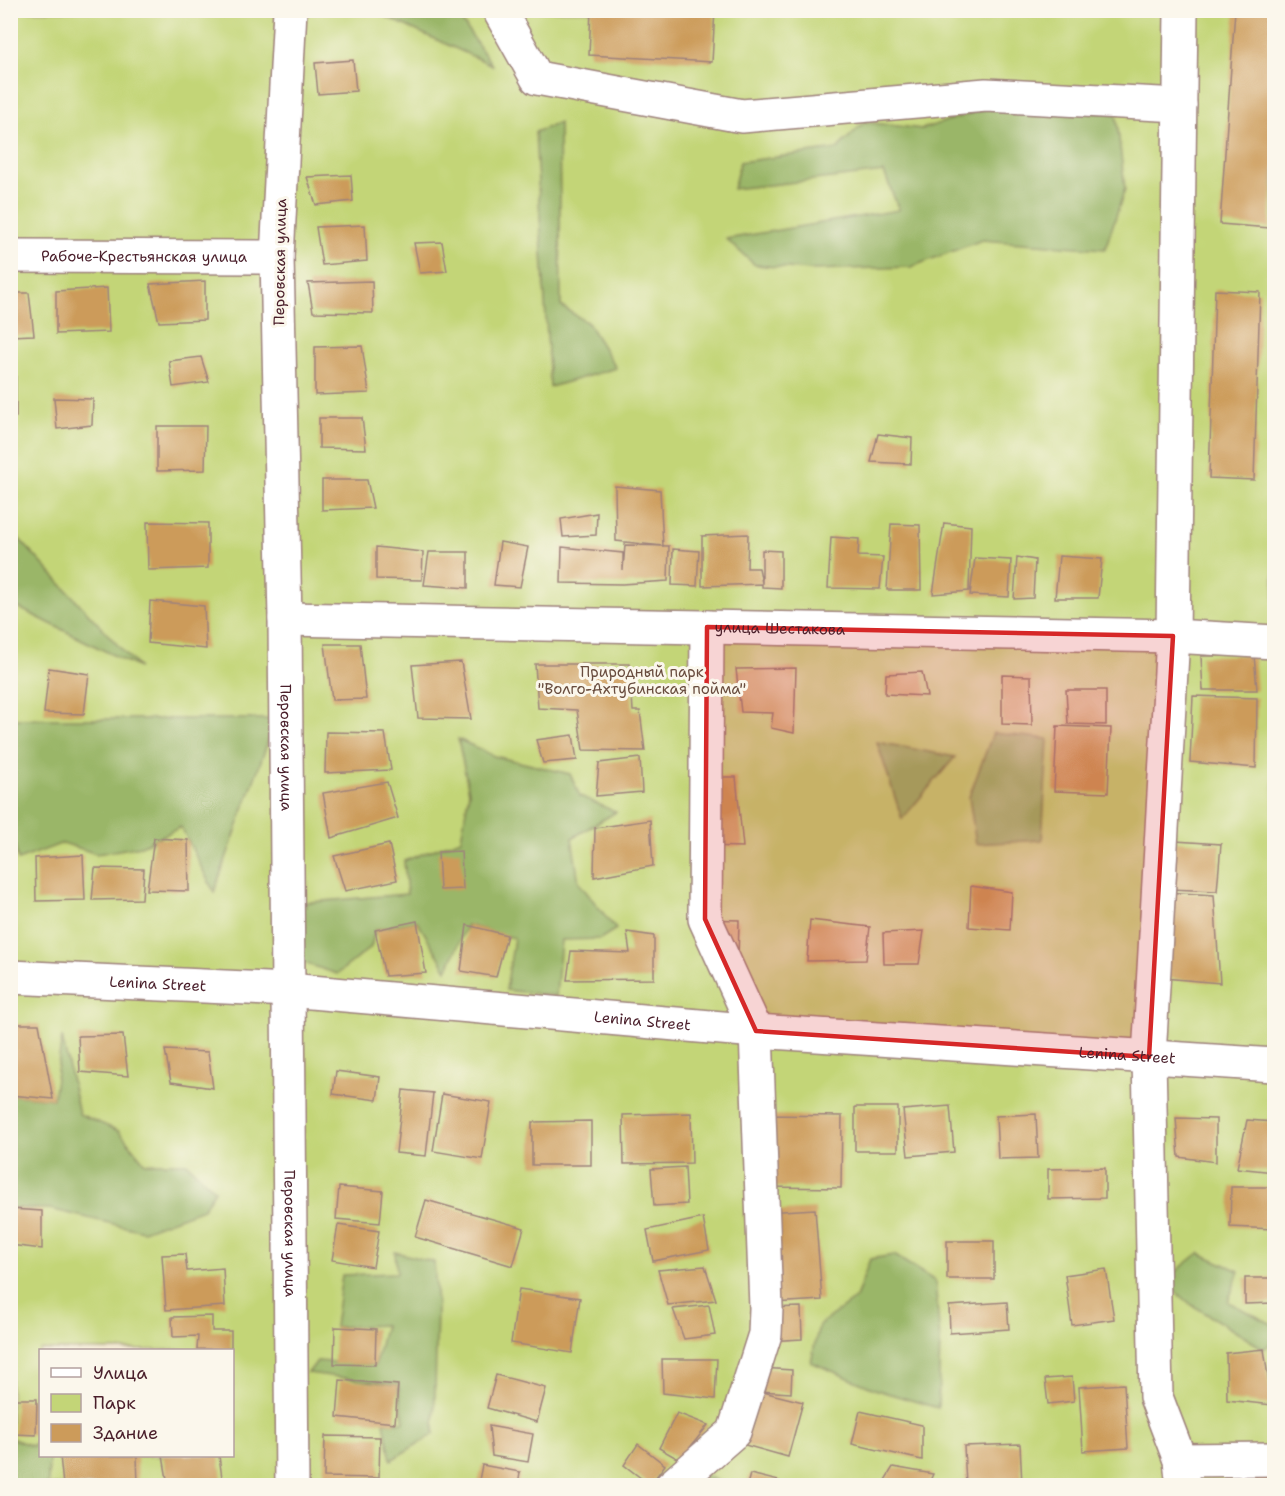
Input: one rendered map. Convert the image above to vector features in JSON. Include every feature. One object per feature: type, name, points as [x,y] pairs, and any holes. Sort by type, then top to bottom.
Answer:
[{"type":"street","name":"Перовская улица","points":[[290,10],[277,257],[285,619],[292,1485]]},
{"type":"street","points":[[499,10],[537,78],[742,116],[986,95],[1180,105]]},
{"type":"street","points":[[1181,10],[1173,636],[1149,1057],[1156,1397],[1182,1473],[1275,1459]]},
{"type":"street","name":"Рабоче-Крестьянская улица","points":[[10,256],[277,257]]},
{"type":"street","name":"улица Шестакова","points":[[285,619],[1173,636],[1275,642]]},
{"type":"street","points":[[672,1485],[735,1432],[765,1334],[756,1031],[705,919],[707,627]]},
{"type":"street","name":"Lenina Street","points":[[10,977],[288,990],[756,1031],[1275,1065]]},
{"type":"highlighted area","points":[[707,627],[1173,636],[1149,1057],[756,1031],[705,919]]},
{"type":"green space","name":"Природный парк \"Волго-Ахтубинская пойма\"","points":[[10,11],[1274,11],[1274,1485],[11,1485]]},
{"type":"green space","points":[[373,11],[455,11],[492,65]]},
{"type":"green space","points":[[988,108],[1116,113],[1125,189],[1105,249],[982,240],[911,267],[810,270],[755,265],[726,239],[899,210],[884,172],[733,189],[740,162],[837,149],[864,122],[922,129]]},
{"type":"green space","points":[[559,123],[561,306],[588,323],[616,368],[550,387],[535,132]]},
{"type":"green space","points":[[11,530],[139,668],[11,604]]},
{"type":"green space","points":[[11,719],[276,719],[214,892],[181,827],[141,846],[97,854],[63,843],[18,860],[11,834]]},
{"type":"green space","points":[[993,733],[1048,739],[1042,840],[976,844],[969,797]]},
{"type":"green space","points":[[458,739],[494,756],[570,774],[580,796],[616,812],[572,838],[579,883],[616,929],[600,939],[561,940],[556,996],[506,990],[514,938],[467,925],[447,970],[417,921],[375,930],[371,947],[337,974],[298,961],[288,904],[407,894],[404,861],[461,839],[469,792]]},
{"type":"green space","points":[[877,742],[955,757],[902,819]]},
{"type":"green space","points":[[62,1037],[79,1114],[119,1131],[145,1163],[187,1163],[215,1190],[203,1209],[143,1231],[50,1209],[11,1208],[11,1095],[53,1099]]},
{"type":"green space","points":[[395,1252],[434,1262],[437,1306],[434,1434],[391,1460],[384,1422],[404,1422],[398,1385],[308,1373],[317,1361],[375,1365],[385,1325],[335,1327],[342,1275],[397,1273]]},
{"type":"green space","points":[[1199,1253],[1239,1271],[1228,1302],[1274,1325],[1274,1340],[1264,1349],[1187,1302],[1164,1281]]},
{"type":"green space","points":[[894,1255],[935,1281],[940,1340],[938,1408],[877,1390],[811,1362],[819,1325],[856,1298],[870,1259]]},
{"type":"green space","points":[[39,1437],[39,1457],[49,1457],[48,1485],[11,1485],[11,1438],[32,1446]]},
{"type":"green space","points":[[699,1472],[725,1485],[688,1486]]},
{"type":"building","points":[[591,10],[715,10],[712,62],[589,55]]},
{"type":"building","points":[[1235,10],[1274,10],[1274,164],[1270,228],[1220,224]]},
{"type":"building","points":[[353,60],[356,91],[318,94],[315,63]]},
{"type":"building","points":[[351,175],[353,201],[316,205],[307,177]]},
{"type":"building","points":[[365,225],[367,261],[322,265],[316,227]]},
{"type":"building","points":[[442,242],[447,271],[420,273],[414,243]]},
{"type":"building","points":[[205,281],[205,320],[159,322],[150,284]]},
{"type":"building","points":[[372,281],[373,313],[313,312],[308,283]]},
{"type":"building","points":[[107,288],[109,332],[56,334],[56,291]]},
{"type":"building","points":[[1215,290],[1260,292],[1254,480],[1209,478]]},
{"type":"building","points":[[10,293],[29,293],[34,335],[10,336]]},
{"type":"building","points":[[362,346],[369,393],[315,395],[315,347]]},
{"type":"building","points":[[201,357],[209,382],[173,387],[169,361]]},
{"type":"building","points":[[10,367],[16,367],[16,417],[10,417]]},
{"type":"building","points":[[54,398],[93,399],[92,425],[57,429]]},
{"type":"building","points":[[319,418],[362,418],[366,449],[319,448]]},
{"type":"building","points":[[157,426],[206,426],[205,470],[157,471]]},
{"type":"building","points":[[878,434],[912,438],[911,464],[871,462]]},
{"type":"building","points":[[322,480],[367,480],[373,508],[322,510]]},
{"type":"building","points":[[615,486],[660,490],[663,546],[616,541]]},
{"type":"building","points":[[597,513],[596,535],[563,537],[561,519]]},
{"type":"building","points":[[147,522],[208,523],[208,568],[148,570]]},
{"type":"building","points":[[944,523],[971,526],[969,591],[933,594]]},
{"type":"building","points":[[891,524],[920,525],[921,590],[887,590]]},
{"type":"building","points":[[748,534],[747,568],[759,568],[762,583],[762,550],[781,551],[781,588],[762,587],[762,584],[702,586],[702,536]]},
{"type":"building","points":[[831,537],[859,539],[858,556],[883,557],[880,589],[828,588]]},
{"type":"building","points":[[500,542],[528,547],[520,587],[494,585]]},
{"type":"building","points":[[625,545],[669,546],[668,581],[622,584],[561,583],[562,547],[623,553],[623,570]]},
{"type":"building","points":[[376,547],[423,552],[422,580],[376,579]]},
{"type":"building","points":[[673,549],[699,551],[697,586],[672,585]]},
{"type":"building","points":[[429,552],[468,552],[468,588],[424,585]]},
{"type":"building","points":[[1059,556],[1102,559],[1098,598],[1055,598]]},
{"type":"building","points":[[1017,557],[1035,560],[1033,598],[1014,599]]},
{"type":"building","points":[[975,558],[1011,560],[1009,597],[970,595]]},
{"type":"building","points":[[150,601],[204,606],[206,649],[148,643]]},
{"type":"building","points":[[325,644],[360,644],[366,699],[332,700]]},
{"type":"building","points":[[1254,655],[1257,690],[1203,690],[1201,656]]},
{"type":"building","points":[[461,662],[471,719],[418,718],[412,665]]},
{"type":"building","points":[[535,664],[630,664],[633,711],[640,711],[645,751],[583,750],[577,710],[538,708]]},
{"type":"building","points":[[49,668],[89,674],[84,714],[44,713]]},
{"type":"building","points":[[796,668],[794,733],[771,728],[773,713],[741,712],[736,669]]},
{"type":"building","points":[[922,672],[927,696],[885,694],[886,674]]},
{"type":"building","points":[[1002,675],[1031,676],[1032,725],[1002,724]]},
{"type":"building","points":[[1066,690],[1106,690],[1106,725],[1068,724]]},
{"type":"building","points":[[1193,696],[1257,698],[1256,768],[1190,762]]},
{"type":"building","points":[[1057,726],[1111,728],[1108,793],[1054,791]]},
{"type":"building","points":[[326,732],[385,733],[391,770],[325,773]]},
{"type":"building","points":[[573,735],[577,760],[543,763],[536,740]]},
{"type":"building","points":[[640,758],[642,792],[596,796],[599,763]]},
{"type":"building","points":[[699,777],[736,777],[743,847],[706,846]]},
{"type":"building","points":[[387,782],[398,818],[331,838],[323,793]]},
{"type":"building","points":[[650,820],[653,866],[594,877],[595,828]]},
{"type":"building","points":[[154,838],[188,840],[189,891],[147,890]]},
{"type":"building","points":[[1175,841],[1221,844],[1217,891],[1169,889]]},
{"type":"building","points":[[389,844],[397,880],[345,891],[334,856]]},
{"type":"building","points":[[461,851],[463,889],[440,890],[438,852]]},
{"type":"building","points":[[83,855],[85,900],[36,901],[35,858]]},
{"type":"building","points":[[95,868],[144,869],[142,899],[92,900]]},
{"type":"building","points":[[971,886],[1012,892],[1010,930],[969,927]]},
{"type":"building","points":[[1165,892],[1214,895],[1220,983],[1164,978]]},
{"type":"building","points":[[705,919],[739,920],[738,962]]},
{"type":"building","points":[[810,920],[870,927],[866,960],[807,961]]},
{"type":"building","points":[[417,921],[426,973],[385,976],[375,930]]},
{"type":"building","points":[[467,925],[507,935],[496,977],[461,971]]},
{"type":"building","points":[[924,931],[919,964],[884,964],[883,933]]},
{"type":"building","points":[[627,932],[654,936],[654,979],[567,980],[571,951],[630,953]]},
{"type":"building","points":[[10,1024],[39,1024],[53,1099],[10,1095]]},
{"type":"building","points":[[123,1035],[128,1076],[80,1072],[78,1036]]},
{"type":"building","points":[[165,1050],[208,1052],[213,1088],[171,1082]]},
{"type":"building","points":[[336,1071],[380,1077],[377,1100],[333,1094]]},
{"type":"building","points":[[403,1090],[433,1093],[426,1156],[396,1153]]},
{"type":"building","points":[[442,1094],[491,1102],[482,1159],[433,1151]]},
{"type":"building","points":[[950,1106],[954,1152],[908,1156],[903,1110]]},
{"type":"building","points":[[855,1107],[898,1107],[898,1151],[855,1151]]},
{"type":"building","points":[[691,1113],[692,1163],[624,1164],[623,1115]]},
{"type":"building","points":[[1036,1114],[1038,1158],[998,1159],[996,1116]]},
{"type":"building","points":[[765,1115],[842,1116],[841,1188],[765,1187]]},
{"type":"building","points":[[1176,1118],[1216,1119],[1216,1162],[1179,1157]]},
{"type":"building","points":[[1247,1120],[1274,1122],[1274,1172],[1237,1168]]},
{"type":"building","points":[[591,1121],[591,1165],[532,1165],[532,1122]]},
{"type":"building","points":[[685,1167],[687,1204],[654,1206],[651,1169]]},
{"type":"building","points":[[1105,1168],[1105,1198],[1048,1199],[1048,1169]]},
{"type":"building","points":[[339,1187],[383,1191],[380,1223],[336,1219]]},
{"type":"building","points":[[1231,1187],[1274,1187],[1274,1229],[1230,1227]]},
{"type":"building","points":[[426,1200],[524,1228],[513,1266],[415,1237]]},
{"type":"building","points":[[10,1209],[42,1211],[42,1249],[10,1245]]},
{"type":"building","points":[[815,1209],[822,1300],[773,1303],[766,1212]]},
{"type":"building","points":[[703,1218],[709,1250],[653,1261],[647,1230]]},
{"type":"building","points":[[338,1225],[379,1231],[373,1267],[332,1260]]},
{"type":"building","points":[[947,1241],[994,1241],[994,1279],[947,1279]]},
{"type":"building","points":[[185,1254],[187,1271],[223,1268],[225,1306],[166,1310],[162,1255]]},
{"type":"building","points":[[705,1266],[716,1300],[668,1305],[658,1270]]},
{"type":"building","points":[[1106,1269],[1114,1319],[1072,1325],[1065,1275]]},
{"type":"building","points":[[1245,1278],[1274,1278],[1274,1303],[1245,1304]]},
{"type":"building","points":[[519,1289],[580,1298],[572,1353],[511,1343]]},
{"type":"building","points":[[1007,1302],[1009,1329],[950,1333],[949,1306]]},
{"type":"building","points":[[709,1305],[715,1335],[684,1339],[673,1309]]},
{"type":"building","points":[[801,1307],[802,1339],[767,1341],[766,1308]]},
{"type":"building","points":[[212,1316],[212,1331],[231,1331],[231,1349],[197,1349],[198,1336],[173,1337],[172,1317]]},
{"type":"building","points":[[335,1327],[376,1329],[375,1365],[334,1364]]},
{"type":"building","points":[[1264,1349],[1272,1405],[1227,1400],[1226,1353]]},
{"type":"building","points":[[662,1359],[717,1359],[715,1399],[663,1393]]},
{"type":"building","points":[[761,1368],[792,1370],[791,1393],[759,1391]]},
{"type":"building","points":[[496,1375],[546,1388],[537,1422],[487,1408]]},
{"type":"building","points":[[1072,1377],[1074,1401],[1048,1404],[1045,1379]]},
{"type":"building","points":[[340,1380],[398,1385],[395,1423],[337,1417]]},
{"type":"building","points":[[1124,1384],[1128,1448],[1083,1451],[1079,1387]]},
{"type":"building","points":[[759,1391],[803,1402],[788,1457],[745,1445]]},
{"type":"building","points":[[15,1399],[37,1399],[36,1435],[14,1434]]},
{"type":"building","points":[[860,1411],[922,1425],[922,1460],[852,1444]]},
{"type":"building","points":[[677,1413],[708,1425],[680,1460],[659,1448]]},
{"type":"building","points":[[489,1426],[533,1434],[528,1462],[492,1456]]},
{"type":"building","points":[[325,1436],[380,1437],[379,1478],[324,1477]]},
{"type":"building","points":[[638,1444],[665,1465],[650,1485],[624,1465]]},
{"type":"building","points":[[1020,1444],[1022,1484],[966,1485],[964,1446]]},
{"type":"building","points":[[60,1457],[137,1457],[138,1485],[63,1485]]},
{"type":"building","points":[[163,1457],[219,1457],[223,1485],[168,1485]]},
{"type":"building","points":[[482,1465],[520,1472],[518,1485],[478,1485]]},
{"type":"building","points":[[893,1467],[933,1474],[928,1485],[882,1485]]},
{"type":"building","points":[[1274,1472],[1274,1485],[1257,1485],[1256,1474]]},
{"type":"building","points":[[750,1474],[779,1481],[778,1485],[747,1485]]},
{"type":"building","points":[[1066,1482],[1125,1484],[1125,1485],[1066,1485]]}]
